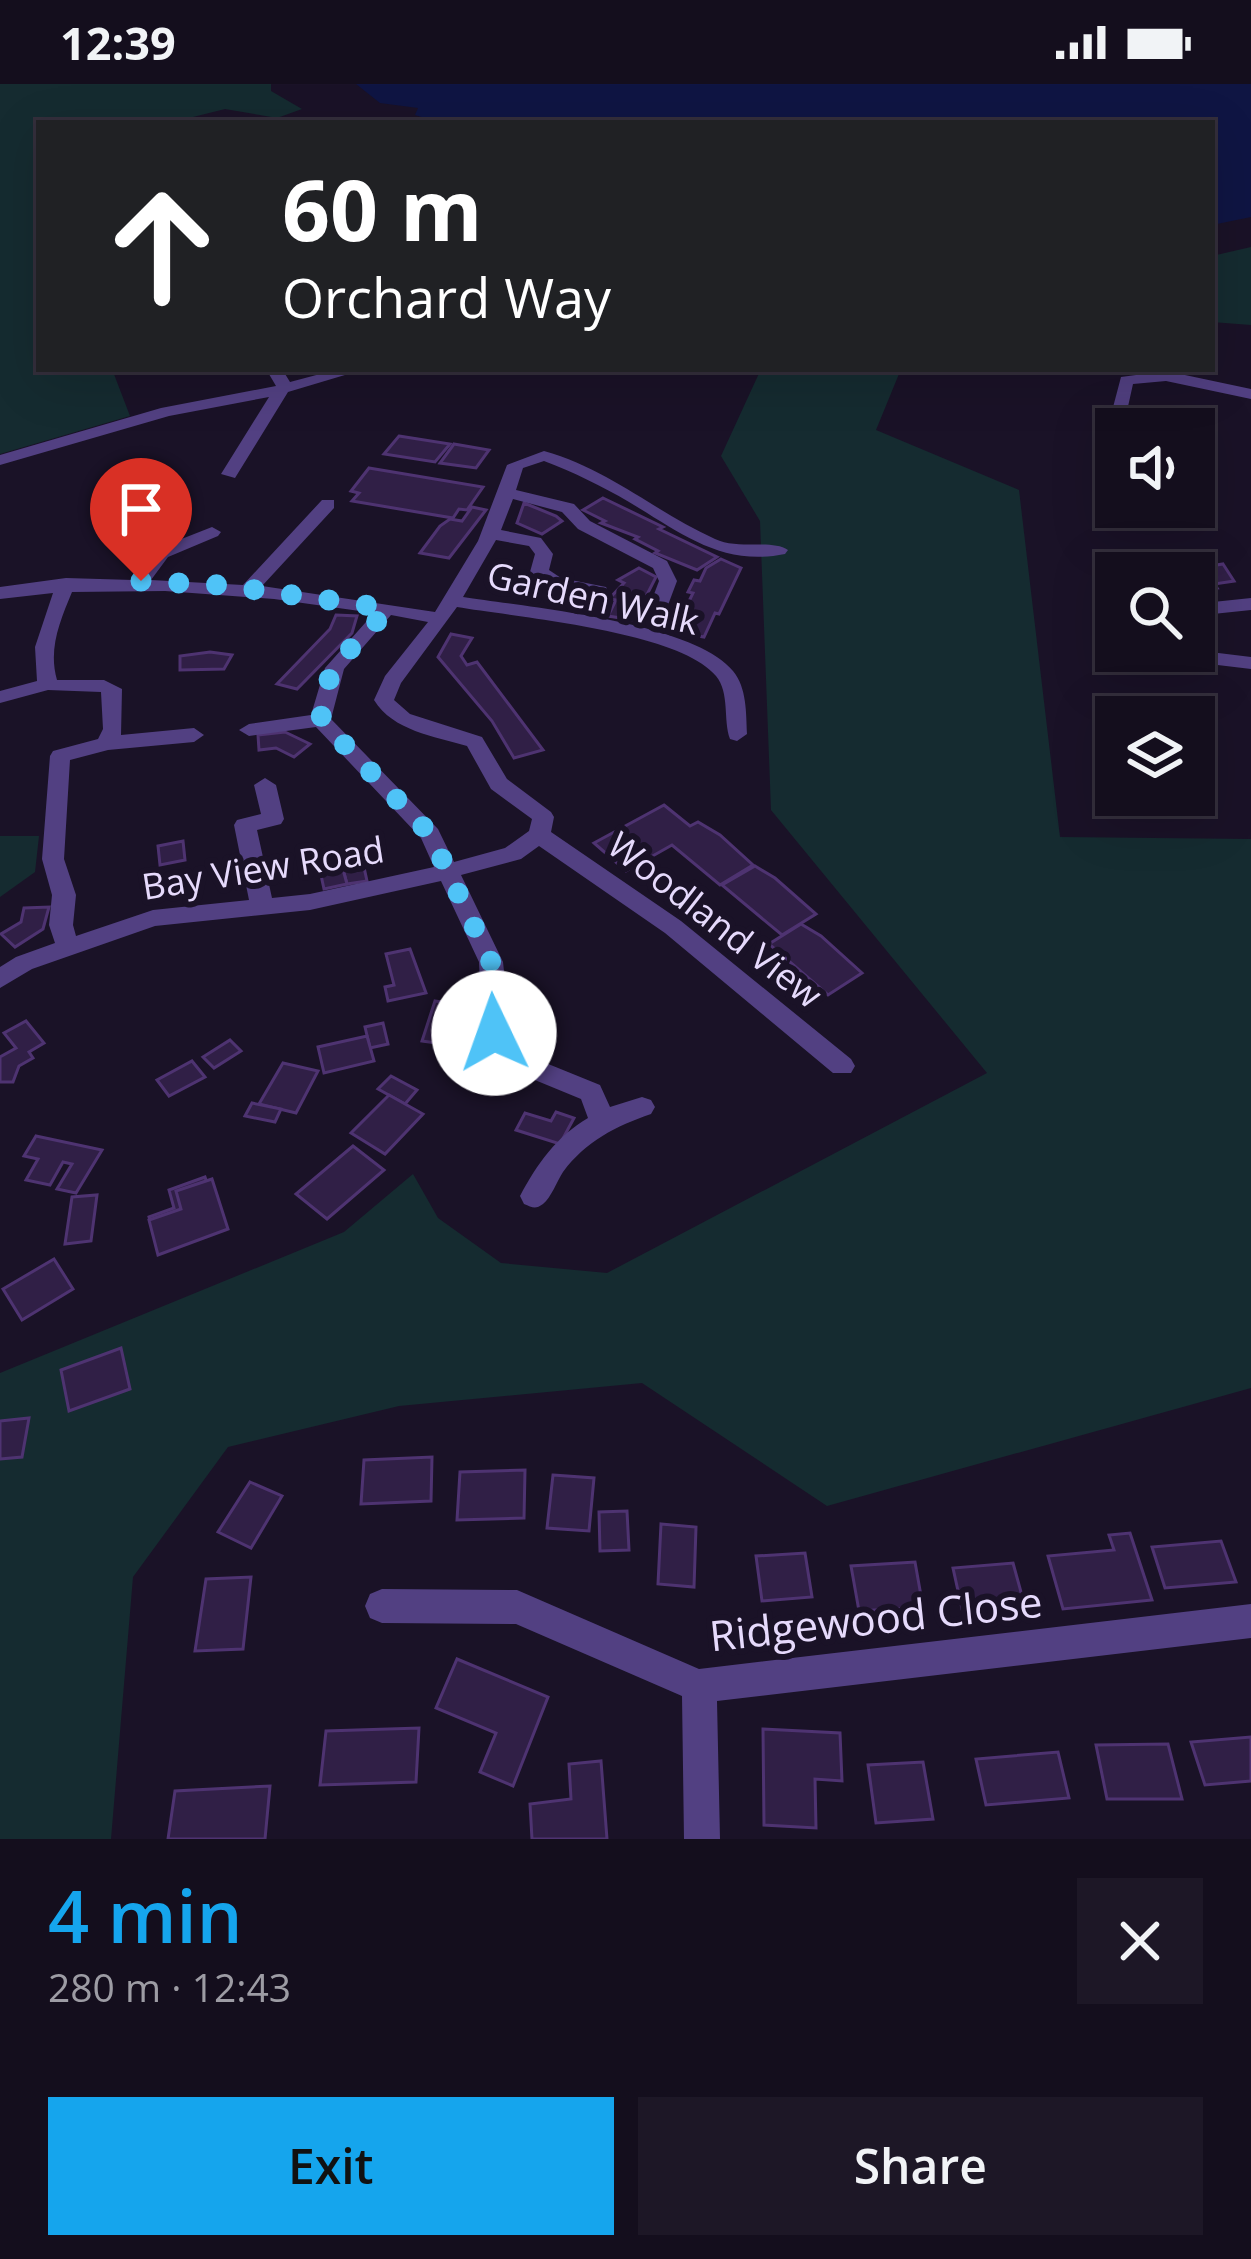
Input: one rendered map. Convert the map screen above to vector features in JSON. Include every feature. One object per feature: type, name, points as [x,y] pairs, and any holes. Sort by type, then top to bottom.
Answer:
[{"type":"street","points":[[276,372],[284,386]]},
{"type":"street","points":[[0,460],[166,411],[241,400],[344,372]]},
{"type":"street","points":[[1120,408],[1126,380],[1166,376],[1251,394]]},
{"type":"street","points":[[229,474],[284,386]]},
{"type":"street","points":[[539,835],[543,818],[499,784],[475,742],[403,719],[384,700],[387,686],[412,658],[495,533],[515,466],[544,456],[647,504],[718,549],[750,555],[779,550]]},
{"type":"street","points":[[508,494],[568,508],[584,525],[661,565],[668,581],[656,613]]},
{"type":"street","points":[[249,589],[328,504]]},
{"type":"street","points":[[141,581],[162,553],[212,532]]},
{"type":"street","points":[[495,533],[536,542],[544,554],[539,572],[545,579],[599,591]]},
{"type":"street","name":"Garden Walk","points":[[0,592],[141,581],[249,589],[387,608],[444,609],[628,632],[700,653],[725,673],[732,687],[737,734]]},
{"type":"street","points":[[48,684],[43,672],[47,634],[66,584]]},
{"type":"street","points":[[1215,608],[1251,604]]},
{"type":"street","points":[[387,608],[370,632],[336,659],[322,697],[321,720],[430,834],[491,962],[494,1033],[501,1050],[522,1064],[591,1092],[601,1118]]},
{"type":"street","points":[[1215,659],[1251,663]]},
{"type":"street","points":[[0,698],[48,684],[112,688],[113,729],[107,743]]},
{"type":"street","points":[[249,730],[321,720]]},
{"type":"street","points":[[68,946],[61,926],[64,895],[53,859],[60,756],[107,743],[194,735]]},
{"type":"street","points":[[262,905],[245,825],[273,819],[266,785]]},
{"type":"street","name":"Bay View Road","points":[[0,979],[23,963],[153,918],[310,902],[513,854],[539,835]]},
{"type":"street","name":"Woodland View","points":[[539,835],[673,927],[842,1066]]},
{"type":"street","points":[[534,1196],[554,1160],[601,1118],[642,1107]]},
{"type":"street","name":"Ridgewood Close","points":[[382,1606],[517,1607],[698,1686],[1251,1621]]},
{"type":"street","points":[[698,1686],[702,1839]]},
{"type":"green space","points":[[0,84],[271,84],[271,91],[302,109],[277,118],[225,109],[181,120],[36,120],[36,372],[113,372],[130,416],[0,454]]},
{"type":"green space","points":[[1251,247],[1251,325],[1215,322],[1215,255]]},
{"type":"green space","points":[[760,372],[900,372],[876,430],[1019,490],[1060,837],[1251,839],[1251,1388],[827,1506],[642,1383],[399,1406],[228,1447],[133,1577],[111,1839],[0,1839],[0,1373],[344,1232],[413,1174],[438,1218],[501,1263],[607,1273],[987,1073],[771,810],[760,521],[721,456]]},
{"type":"green space","points":[[0,836],[39,836],[35,872],[0,897]]},
{"type":"shaded area","points":[[356,84],[1251,84],[1251,217],[1215,224],[1215,120],[431,120],[415,115],[418,108],[380,103]]},
{"type":"building","points":[[399,436],[450,444],[435,462],[384,454]]},
{"type":"building","points":[[454,444],[489,450],[476,468],[440,463]]},
{"type":"building","points":[[369,468],[483,487],[467,510],[459,509],[453,518],[352,501],[359,493],[351,491]]},
{"type":"building","points":[[603,498],[717,557],[697,570],[655,553],[658,551],[635,539],[638,537],[601,523],[605,521],[583,510]]},
{"type":"building","points":[[524,503],[562,521],[542,534],[517,523]]},
{"type":"building","points":[[472,507],[486,510],[449,558],[420,553],[440,526],[450,519],[462,521]]},
{"type":"building","points":[[721,559],[741,568],[719,614],[715,613],[704,637],[674,632],[693,593],[688,592],[694,580],[700,581],[706,568]]},
{"type":"building","points":[[1223,564],[1234,581],[1215,584],[1215,565]]},
{"type":"building","points":[[639,568],[656,577],[634,620],[608,616],[616,600],[609,599],[624,583],[618,580]]},
{"type":"building","points":[[336,615],[357,616],[352,633],[297,689],[277,684],[330,629]]},
{"type":"building","points":[[451,634],[472,638],[461,656],[467,665],[477,662],[543,750],[514,758],[492,721],[438,657]]},
{"type":"building","points":[[232,655],[224,669],[180,670],[180,656]]},
{"type":"building","points":[[285,732],[310,744],[294,757],[276,748],[259,750],[258,735]]},
{"type":"building","points":[[664,805],[690,826],[698,822],[720,835],[753,865],[720,885],[672,845],[626,871],[594,843]]},
{"type":"building","points":[[183,841],[185,860],[160,865],[158,846]]},
{"type":"building","points":[[362,858],[367,881],[347,884],[341,862]]},
{"type":"building","points":[[341,862],[347,884],[324,889],[319,866]]},
{"type":"building","points":[[755,866],[816,914],[782,935],[722,885]]},
{"type":"building","points":[[49,907],[43,929],[15,947],[1,934],[21,922],[24,908]]},
{"type":"building","points":[[801,924],[862,973],[828,995],[769,944]]},
{"type":"building","points":[[410,949],[426,993],[388,1001],[385,987],[394,985],[386,954]]},
{"type":"building","points":[[435,1001],[471,1006],[458,1046],[422,1041]]},
{"type":"building","points":[[26,1021],[44,1043],[29,1052],[33,1058],[19,1066],[13,1082],[0,1082],[0,1057],[16,1048],[4,1033]]},
{"type":"building","points":[[383,1023],[388,1044],[370,1048],[365,1027]]},
{"type":"building","points":[[367,1036],[374,1061],[324,1073],[318,1047]]},
{"type":"building","points":[[230,1040],[241,1051],[214,1068],[203,1057]]},
{"type":"building","points":[[192,1061],[205,1077],[169,1096],[157,1080]]},
{"type":"building","points":[[283,1063],[318,1071],[296,1113],[259,1104]]},
{"type":"building","points":[[391,1076],[417,1090],[405,1104],[378,1089]]},
{"type":"building","points":[[389,1095],[423,1114],[385,1154],[351,1133]]},
{"type":"building","points":[[252,1103],[281,1109],[275,1122],[245,1116]]},
{"type":"building","points":[[556,1112],[574,1118],[560,1144],[516,1130],[525,1113],[551,1121]]},
{"type":"building","points":[[36,1136],[102,1150],[76,1193],[57,1189],[72,1164],[63,1162],[50,1185],[26,1180],[38,1159],[24,1156]]},
{"type":"building","points":[[353,1146],[384,1170],[327,1219],[296,1194]]},
{"type":"building","points":[[205,1177],[218,1215],[155,1238],[149,1217],[174,1208],[169,1190]]},
{"type":"building","points":[[212,1179],[228,1229],[158,1255],[149,1220],[181,1209],[176,1191]]},
{"type":"building","points":[[97,1195],[91,1241],[65,1244],[72,1197]]},
{"type":"building","points":[[54,1259],[73,1289],[22,1320],[3,1289]]},
{"type":"building","points":[[121,1348],[130,1389],[69,1411],[61,1370]]},
{"type":"building","points":[[29,1418],[22,1457],[0,1459],[0,1421]]},
{"type":"building","points":[[432,1457],[431,1501],[361,1504],[364,1460]]},
{"type":"building","points":[[525,1470],[524,1518],[457,1520],[460,1472]]},
{"type":"building","points":[[553,1475],[594,1478],[589,1531],[547,1528]]},
{"type":"building","points":[[250,1482],[282,1496],[251,1548],[218,1532]]},
{"type":"building","points":[[627,1511],[629,1550],[600,1551],[599,1512]]},
{"type":"building","points":[[661,1524],[696,1527],[694,1587],[658,1584]]},
{"type":"building","points":[[1130,1533],[1152,1600],[1063,1609],[1048,1556],[1114,1550],[1109,1535]]},
{"type":"building","points":[[1221,1541],[1236,1582],[1165,1588],[1152,1547]]},
{"type":"building","points":[[805,1553],[812,1597],[762,1601],[756,1556]]},
{"type":"building","points":[[915,1562],[923,1607],[859,1611],[851,1566]]},
{"type":"building","points":[[1013,1563],[1024,1603],[962,1609],[953,1568]]},
{"type":"building","points":[[251,1577],[243,1649],[195,1651],[206,1579]]},
{"type":"building","points":[[457,1659],[548,1697],[513,1786],[480,1772],[496,1733],[436,1708]]},
{"type":"building","points":[[419,1728],[416,1782],[320,1785],[326,1731]]},
{"type":"building","points":[[763,1729],[840,1733],[842,1781],[815,1779],[816,1828],[764,1825]]},
{"type":"building","points":[[1251,1737],[1251,1781],[1205,1785],[1191,1742]]},
{"type":"building","points":[[1168,1744],[1182,1799],[1107,1799],[1096,1745]]},
{"type":"building","points":[[1058,1752],[1069,1798],[986,1805],[976,1759]]},
{"type":"building","points":[[601,1761],[607,1839],[532,1839],[530,1804],[571,1799],[569,1764]]},
{"type":"building","points":[[923,1762],[933,1819],[876,1823],[868,1765]]},
{"type":"building","points":[[270,1786],[265,1839],[168,1839],[175,1791]]},
{"type":"route","points":[[141,581],[220,585],[387,608],[370,632],[336,659],[322,697],[321,720],[430,834],[491,962],[494,1033]]}]
